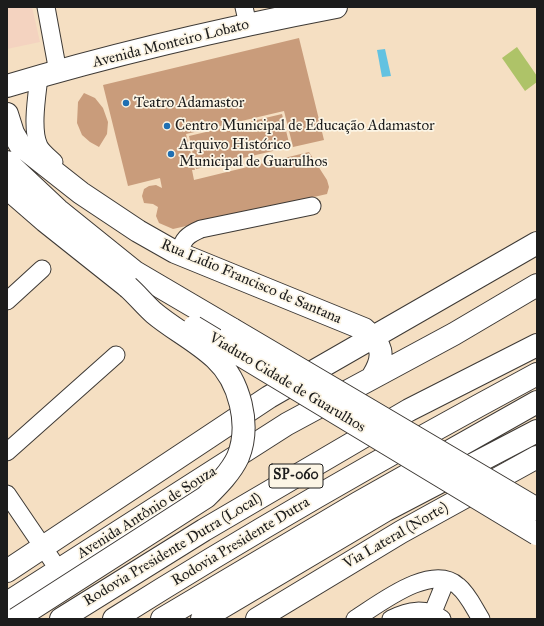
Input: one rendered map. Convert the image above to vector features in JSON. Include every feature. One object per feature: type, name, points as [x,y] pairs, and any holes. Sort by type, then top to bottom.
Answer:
[{"type":"main road","name":"Avenida Monteiro Lobato","points":[[7,86],[246,16],[336,7]]},
{"type":"main road","name":"Rua Lidio Francisco de Santana","points":[[7,114],[13,134],[20,145],[81,193],[138,231],[177,253],[364,329],[374,338]]},
{"type":"main road","points":[[7,162],[52,216]]},
{"type":"main road","points":[[7,188],[52,216]]},
{"type":"main road","name":"Viaduto Cidade de Guarulhos","points":[[52,216],[128,287],[537,534]]},
{"type":"main road","name":"Viaduto Cidade de Guarulhos","points":[[52,216],[135,272],[537,509]]},
{"type":"main road","name":"Avenida Antônio de Souza","points":[[7,571],[261,402],[537,243]]},
{"type":"main road","name":"Avenida Antônio de Souza","points":[[7,603],[287,424],[373,376],[454,334],[537,285]]},
{"type":"main road","points":[[16,619],[206,497],[227,474],[238,456],[242,443],[243,414],[239,396],[226,370],[215,358],[153,312],[128,287]]},
{"type":"main road","points":[[373,376],[381,359],[380,349],[374,338]]},
{"type":"main road","name":"Rodovia Presidente Dutra (Local)","points":[[62,619],[204,530],[409,410],[537,345]]},
{"type":"main road","name":"Rodovia Presidente Dutra","points":[[114,619],[354,476],[537,374]]},
{"type":"main road","name":"Rodovia Presidente Dutra","points":[[162,619],[358,503],[537,402]]},
{"type":"main road","points":[[202,619],[386,510],[537,431]]},
{"type":"main road","name":"Via Lateral (Norte)","points":[[257,619],[401,532],[537,457]]},
{"type":"street","points":[[46,7],[49,74],[36,126],[37,140],[42,150],[109,203],[162,236],[172,245],[177,253]]},
{"type":"street","points":[[177,253],[182,241],[188,235],[201,229],[312,206]]},
{"type":"street","points":[[7,301],[42,269]]},
{"type":"street","points":[[7,452],[116,355]]},
{"type":"street","points":[[7,494],[58,569]]},
{"type":"street","points":[[355,619],[414,583],[430,579],[446,580],[457,585],[467,597],[481,619]]},
{"type":"street","points":[[391,619],[402,613],[420,610],[438,616],[446,580]]},
{"type":"shaded area","points":[[7,7],[32,7],[40,42],[7,49]]},
{"type":"green space","points":[[517,47],[537,76],[537,82],[525,91],[502,58]]},
{"type":"water","points":[[385,49],[391,76],[382,77],[377,50]]},
{"type":"building","points":[[299,38],[324,140],[293,147],[284,111],[186,134],[195,170],[192,170],[194,180],[309,152],[327,180],[329,187],[327,194],[173,229],[159,223],[156,216],[158,207],[153,204],[144,203],[142,196],[144,189],[149,186],[156,185],[162,188],[160,178],[128,186],[103,85]]},
{"type":"building","points":[[84,93],[95,98],[103,108],[108,122],[107,134],[99,147],[82,135],[77,123],[78,102]]},
{"type":"building","points":[[282,114],[290,147],[196,169],[189,136]]},
{"type":"place","name":"Teatro Adamastor","points":[[126,103]]},
{"type":"place","name":"Centro Municipal de Educação Adamastor","points":[[167,126]]},
{"type":"place","name":"Arquivo Histórico Municipal de Guarulhos","points":[[171,154]]}]
